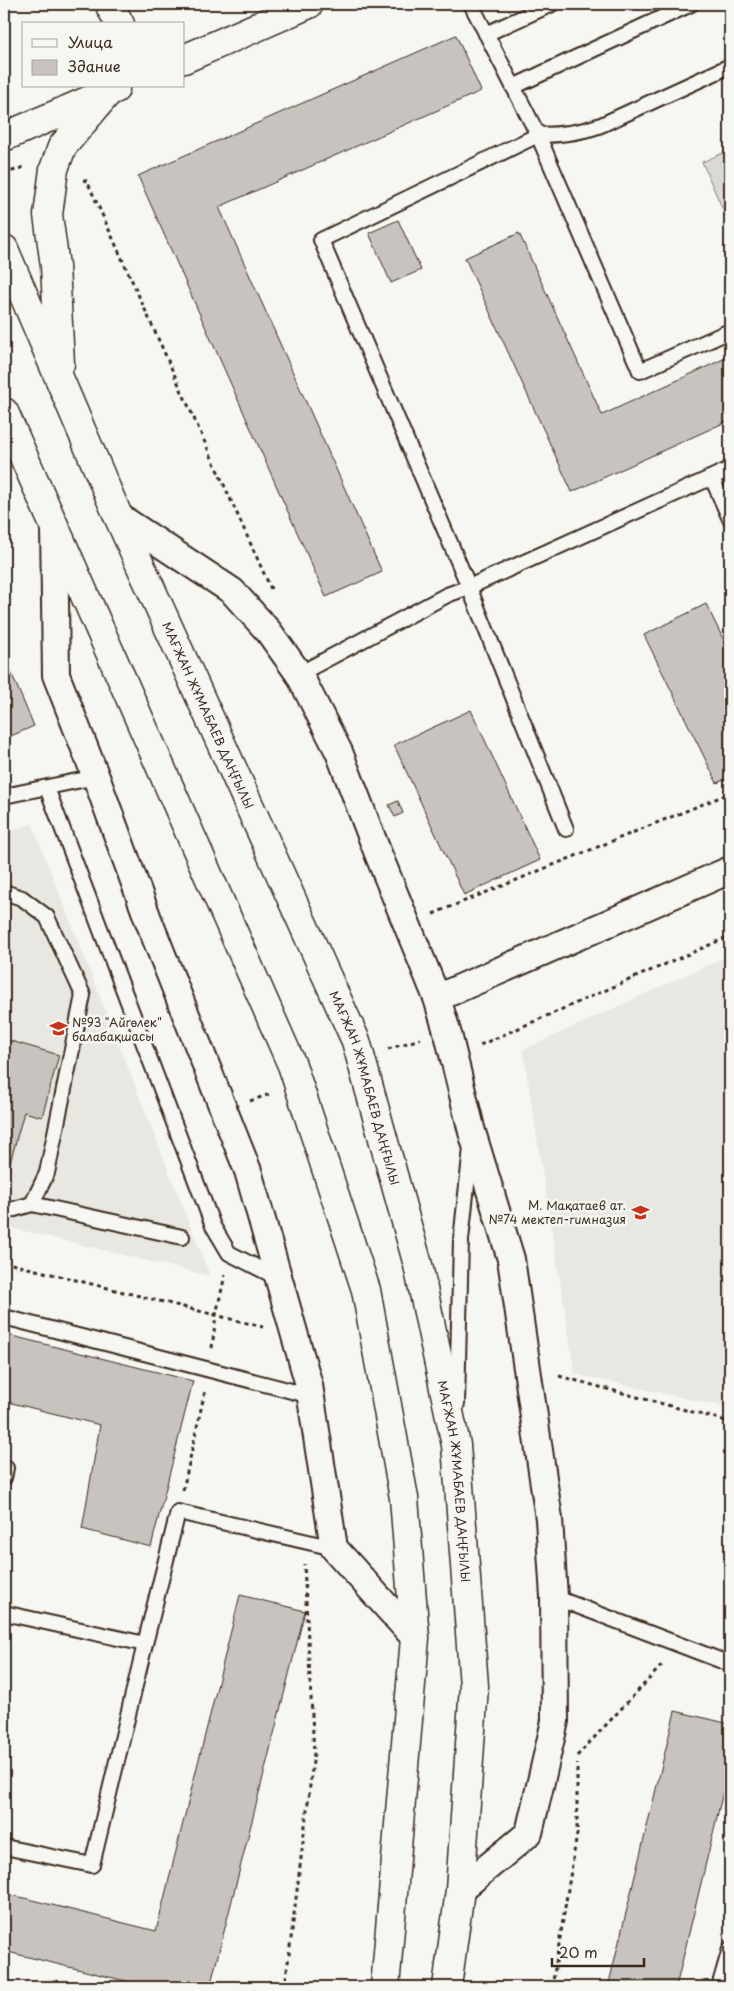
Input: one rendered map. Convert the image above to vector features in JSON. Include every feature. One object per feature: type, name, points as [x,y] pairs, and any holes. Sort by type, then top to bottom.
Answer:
[{"type":"main road","points":[[110,4],[110,8],[119,22]]},
{"type":"main road","points":[[185,41],[298,9]]},
{"type":"main road","points":[[185,59],[298,9]]},
{"type":"main road","points":[[4,137],[114,89]]},
{"type":"main road","points":[[61,384],[55,266],[48,215],[54,169],[62,147],[114,89]]},
{"type":"main road","name":"МАҒЖАН ЖҰМАБАЕВ ДАҢҒЫЛЫ","points":[[4,249],[118,516],[356,1041],[418,1266],[456,1444],[474,1686],[460,1890],[447,1987]]},
{"type":"main road","points":[[4,412],[292,1065],[366,1290],[404,1498],[415,1638],[385,1987]]},
{"type":"main road","points":[[4,417],[29,468]]},
{"type":"street","points":[[118,516],[232,591],[269,632],[299,674],[339,752],[437,998],[449,1038],[472,1132],[511,1259],[549,1519],[554,1597],[555,1721],[529,1833],[460,1890]]},
{"type":"street","points":[[54,525],[56,675],[148,919],[248,1171],[309,1385],[334,1548],[415,1638]]},
{"type":"street","points":[[437,998],[730,870]]},
{"type":"lane","points":[[471,4],[538,135],[640,371],[730,331]]},
{"type":"lane","points":[[486,34],[552,4]]},
{"type":"lane","points":[[513,86],[691,4]]},
{"type":"lane","points":[[566,829],[469,587],[321,240],[538,135],[562,135],[583,132],[730,66]]},
{"type":"lane","points":[[299,674],[447,596],[730,469]]},
{"type":"lane","points":[[712,478],[730,519]]},
{"type":"lane","points":[[4,796],[96,777]]},
{"type":"lane","points":[[47,788],[213,1226],[229,1253],[278,1278]]},
{"type":"lane","points":[[4,892],[22,898],[47,917],[83,995],[47,1173],[32,1204]]},
{"type":"lane","points":[[456,1444],[461,1240],[472,1132]]},
{"type":"lane","points":[[4,1212],[32,1204],[182,1237]]},
{"type":"lane","points":[[4,1317],[311,1396]]},
{"type":"lane","points":[[4,1468],[6,1468],[4,1478]]},
{"type":"lane","points":[[4,1848],[92,1866],[178,1512],[334,1548]]},
{"type":"lane","points":[[554,1597],[730,1664]]},
{"type":"lane","points":[[4,1614],[145,1644]]},
{"type":"lane","points":[[719,1987],[730,1949]]},
{"type":"path","points":[[54,169],[87,181],[275,597]]},
{"type":"path","points":[[430,916],[730,794]]},
{"type":"path","points":[[479,1046],[730,936]]},
{"type":"path","points":[[224,1111],[298,1083]]},
{"type":"path","points":[[178,1512],[210,1370],[216,1315],[229,1253]]},
{"type":"path","points":[[4,1262],[265,1327]]},
{"type":"path","points":[[559,1376],[730,1422]]},
{"type":"path","points":[[285,1987],[314,1753],[303,1541]]},
{"type":"path","points":[[577,1756],[681,1645]]},
{"type":"path","points":[[552,1987],[577,1834],[577,1746]]},
{"type":"path","points":[[4,1983],[24,1987]]},
{"type":"shaded area","points":[[730,150],[730,226],[702,162]]},
{"type":"shaded area","name":"№93 \"Айгөлек\" балабақшасы","points":[[32,824],[210,1276],[4,1226],[4,833]]},
{"type":"shaded area","name":"М. Мақатаев ат. №74 мектеп-гимназия","points":[[730,955],[730,1408],[575,1374],[523,1050]]},
{"type":"building","points":[[456,35],[481,91],[219,207],[382,572],[326,597],[138,176]]},
{"type":"building","points":[[398,220],[421,270],[391,283],[369,233]]},
{"type":"building","points":[[519,233],[602,415],[730,356],[730,420],[572,492],[465,258]]},
{"type":"building","points":[[706,604],[730,653],[730,777],[717,783],[644,635]]},
{"type":"building","points":[[4,656],[34,726],[4,739]]},
{"type":"building","points":[[471,710],[540,860],[464,895],[394,745]]},
{"type":"building","points":[[398,801],[403,813],[395,817],[389,805]]},
{"type":"building","points":[[4,1039],[59,1055],[42,1117],[24,1112],[7,1174],[4,1173]]},
{"type":"building","points":[[4,1334],[193,1381],[151,1547],[82,1529],[100,1425],[4,1401]]},
{"type":"building","points":[[240,1595],[305,1611],[210,1987],[150,1987],[4,1951],[4,1893],[156,1931]]},
{"type":"building","points":[[675,1711],[730,1724],[730,1763],[676,1987],[608,1987]]},
{"type":"place","name":"№93 \"Айгөлек\" балабақшасы","points":[[58,1029]]},
{"type":"place","name":"М. Мақатаев ат. №74 мектеп-гимназия","points":[[640,1212]]}]
